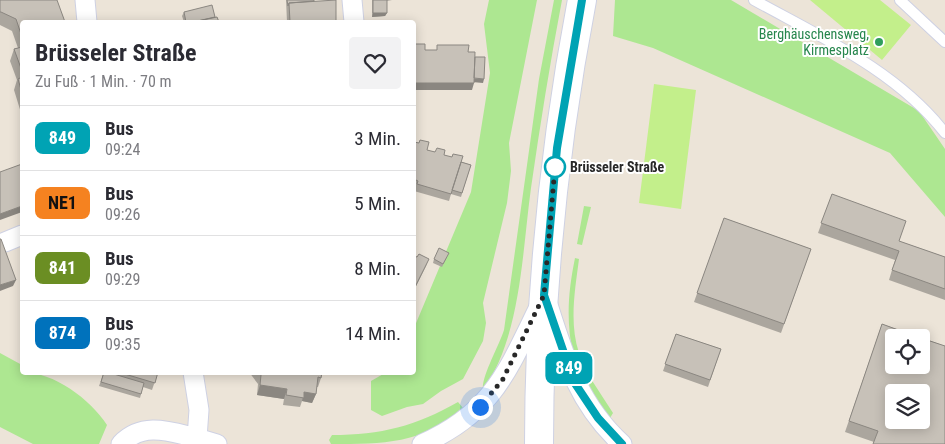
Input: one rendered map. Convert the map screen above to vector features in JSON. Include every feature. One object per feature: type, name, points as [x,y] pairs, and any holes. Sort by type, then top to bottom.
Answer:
[{"type":"main road","points":[[539,444],[544,295],[557,148],[582,0]]},
{"type":"street","points":[[85,0],[87,20]]},
{"type":"street","points":[[352,0],[354,20]]},
{"type":"street","points":[[422,444],[460,424],[495,391],[509,368],[544,295]]},
{"type":"street","points":[[544,295],[574,382],[598,418],[622,444]]},
{"type":"street","points":[[193,375],[198,410],[197,438]]},
{"type":"street","points":[[122,444],[133,434],[146,430],[162,429],[217,444]]},
{"type":"lane","points":[[754,0],[862,61],[925,108],[945,133]]},
{"type":"lane","points":[[900,0],[945,42]]},
{"type":"green space","points":[[489,0],[537,0],[509,143],[511,171],[507,203],[483,303],[486,323],[483,341],[463,379],[423,404],[407,407],[382,416],[371,410],[371,381],[382,375],[416,375],[416,323],[471,192],[490,73],[484,24]]},
{"type":"green space","points":[[554,0],[562,0],[538,141],[518,294],[513,320],[505,345],[496,369],[483,390],[487,370],[504,330],[539,79]]},
{"type":"green space","points":[[615,0],[731,0],[919,111],[945,149],[945,217],[890,153],[653,48],[613,36]]},
{"type":"green space","name":"Berghäuschensweg, Kirmesplatz","points":[[810,0],[880,0],[911,25],[882,60]]},
{"type":"green space","points":[[654,84],[696,90],[681,209],[639,203]]},
{"type":"green space","points":[[584,206],[591,207],[582,245],[577,244]]},
{"type":"green space","points":[[575,258],[579,259],[575,294],[574,330],[579,353],[573,354],[569,330],[569,306]]},
{"type":"green space","points":[[0,353],[20,364],[20,375],[40,375],[70,389],[91,406],[107,425],[99,444],[33,444],[0,427]]},
{"type":"green space","points":[[576,362],[583,362],[591,379],[613,413],[610,418],[586,385]]},
{"type":"green space","points":[[458,402],[464,409],[448,421],[433,429],[401,440],[331,444],[329,440],[332,435],[350,435],[398,428]]},
{"type":"building","points":[[0,0],[57,0],[64,20],[20,20],[20,31],[16,19],[0,12]]},
{"type":"building","points":[[287,0],[314,1],[289,3],[288,6]]},
{"type":"building","points":[[336,0],[336,20],[290,20],[289,3]]},
{"type":"building","points":[[373,0],[387,0],[387,13],[373,13]]},
{"type":"building","points":[[212,5],[215,17],[202,20],[186,20],[184,12]]},
{"type":"building","points":[[217,17],[218,20],[203,20]]},
{"type":"building","points":[[416,44],[425,44],[425,50],[437,50],[437,45],[469,45],[468,52],[475,52],[474,83],[416,83]]},
{"type":"building","points":[[20,48],[20,66],[14,49]]},
{"type":"building","points":[[475,57],[485,57],[484,79],[474,78]]},
{"type":"building","points":[[420,140],[429,142],[427,150],[435,152],[437,148],[445,150],[444,155],[452,157],[453,154],[463,156],[451,194],[417,184],[416,142],[419,143]]},
{"type":"building","points":[[461,162],[471,165],[462,193],[452,190]]},
{"type":"building","points":[[20,165],[20,207],[0,214],[0,172]]},
{"type":"building","points":[[832,194],[906,221],[899,241],[945,257],[945,289],[892,270],[899,251],[821,223]]},
{"type":"building","points":[[724,218],[811,249],[784,324],[697,293]]},
{"type":"building","points":[[0,239],[16,280],[0,285]]},
{"type":"building","points":[[439,248],[449,253],[443,264],[434,259]]},
{"type":"building","points":[[419,254],[429,259],[416,285],[416,257]]},
{"type":"building","points":[[882,324],[896,329],[885,329],[885,374],[930,374],[930,341],[945,346],[945,444],[873,444],[878,431],[849,421]]},
{"type":"building","points":[[676,334],[721,349],[710,380],[665,364]]},
{"type":"building","points":[[103,375],[117,375],[144,383],[141,394],[101,382]]},
{"type":"building","points":[[128,375],[157,375],[155,383]]},
{"type":"building","points":[[261,375],[322,375],[321,378],[318,377],[316,394],[304,392],[304,398],[286,395],[287,389],[260,385]]},
{"type":"bus line","name":"849","points":[[582,0],[557,148],[544,295],[574,382],[606,429],[622,444]]},
{"type":"place","name":"Berghäuschensweg, Kirmesplatz","points":[[879,42]]},
{"type":"place","name":"Brüsseler Straße","points":[[555,167]]},
{"type":"route","points":[[480,407],[503,379],[544,295],[555,167]]}]
